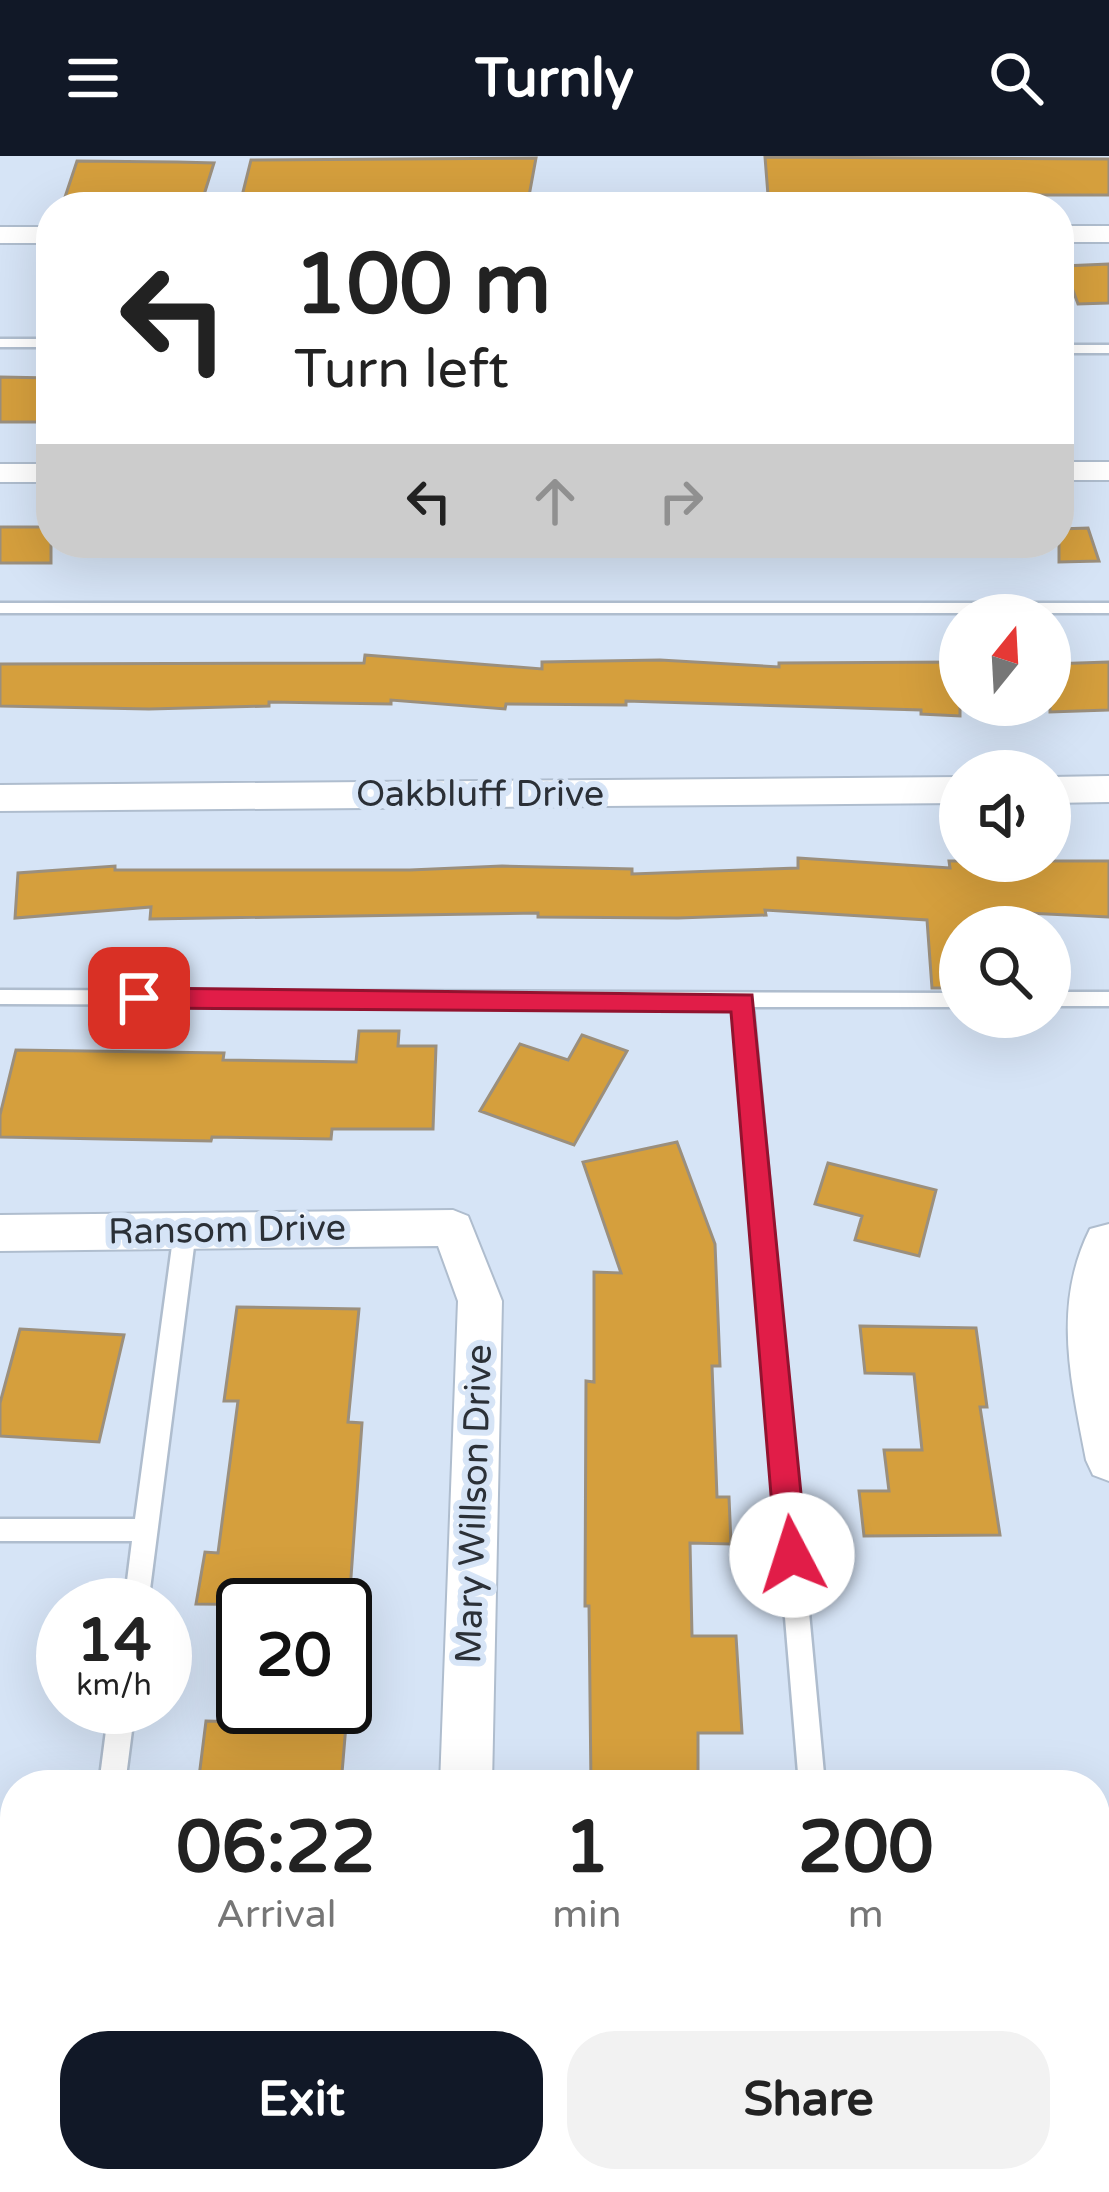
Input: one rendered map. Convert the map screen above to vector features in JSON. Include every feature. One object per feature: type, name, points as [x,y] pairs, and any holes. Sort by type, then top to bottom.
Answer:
[{"type":"street","points":[[0,235],[36,235]]},
{"type":"street","points":[[1074,235],[1109,235]]},
{"type":"street","points":[[1074,471],[1109,471]]},
{"type":"street","points":[[0,473],[36,472]]},
{"type":"street","points":[[1071,790],[1109,789]]},
{"type":"street","name":"Oakbluff Drive","points":[[0,798],[939,790]]},
{"type":"street","name":"Ransom Drive","points":[[0,1233],[453,1228]]},
{"type":"street","name":"Mary Willson Drive","points":[[453,1228],[481,1300],[466,1770]]},
{"type":"street","points":[[1100,1257],[1084,1319],[1109,1460]]},
{"type":"lane","points":[[0,343],[36,343]]},
{"type":"lane","points":[[1074,349],[1109,349]]},
{"type":"lane","points":[[0,608],[1109,608]]},
{"type":"lane","points":[[0,997],[939,1000]]},
{"type":"lane","points":[[1071,1000],[1109,999]]},
{"type":"lane","points":[[743,1002],[811,1770]]},
{"type":"lane","points":[[140,1578],[185,1231]]},
{"type":"lane","points":[[0,1530],[146,1530]]},
{"type":"lane","points":[[114,1770],[119,1734]]},
{"type":"building","points":[[765,157],[1109,159],[1109,195],[768,192]]},
{"type":"building","points":[[536,158],[530,192],[243,192],[251,160]]},
{"type":"building","points":[[77,161],[214,163],[205,192],[67,192]]},
{"type":"building","points":[[1109,264],[1109,303],[1078,304],[1074,266]]},
{"type":"building","points":[[0,377],[36,378],[36,422],[0,422]]},
{"type":"building","points":[[0,527],[36,527],[36,558],[51,558],[51,563],[0,563]]},
{"type":"building","points":[[1074,528],[1088,528],[1099,561],[1059,562],[1059,558],[1074,558]]},
{"type":"building","points":[[365,655],[542,669],[542,662],[660,660],[779,667],[779,663],[939,662],[939,715],[921,714],[921,710],[626,701],[626,705],[506,704],[505,709],[391,700],[391,704],[269,702],[269,706],[149,709],[0,706],[0,664],[364,663]]},
{"type":"building","points":[[1109,662],[1109,710],[1071,711],[1071,663]]},
{"type":"building","points":[[798,858],[939,867],[939,882],[1071,882],[1071,861],[1109,861],[1109,917],[1071,915],[1071,906],[939,906],[939,988],[932,988],[927,920],[765,910],[766,915],[678,918],[538,917],[538,913],[150,919],[151,907],[15,918],[18,873],[115,866],[115,870],[410,870],[502,866],[632,869],[632,874],[798,868]]},
{"type":"building","points":[[359,1031],[399,1031],[398,1046],[436,1046],[433,1129],[332,1129],[331,1139],[0,1137],[0,1115],[16,1050],[224,1053],[223,1060],[356,1062]]},
{"type":"building","points":[[582,1035],[627,1051],[574,1145],[480,1111],[520,1044],[568,1060]]},
{"type":"building","points":[[677,1142],[715,1244],[720,1366],[712,1366],[717,1497],[729,1497],[731,1544],[690,1543],[692,1636],[736,1636],[742,1733],[698,1733],[698,1770],[591,1770],[589,1606],[585,1606],[586,1381],[594,1382],[594,1272],[621,1273],[583,1162]]},
{"type":"building","points":[[828,1163],[936,1190],[919,1256],[855,1240],[862,1216],[815,1204]]},
{"type":"building","points":[[237,1307],[359,1309],[348,1422],[362,1423],[351,1578],[216,1578],[216,1604],[196,1604],[205,1552],[218,1553],[238,1401],[224,1401]]},
{"type":"building","points":[[860,1326],[976,1328],[987,1407],[980,1407],[1000,1535],[864,1536],[859,1491],[889,1491],[884,1450],[922,1450],[914,1374],[865,1373]]},
{"type":"building","points":[[20,1329],[124,1335],[99,1442],[0,1436],[0,1403]]},
{"type":"building","points":[[206,1721],[216,1721],[216,1734],[345,1734],[342,1770],[200,1770]]},
{"type":"route","points":[[139,998],[743,1002],[792,1555]]}]
